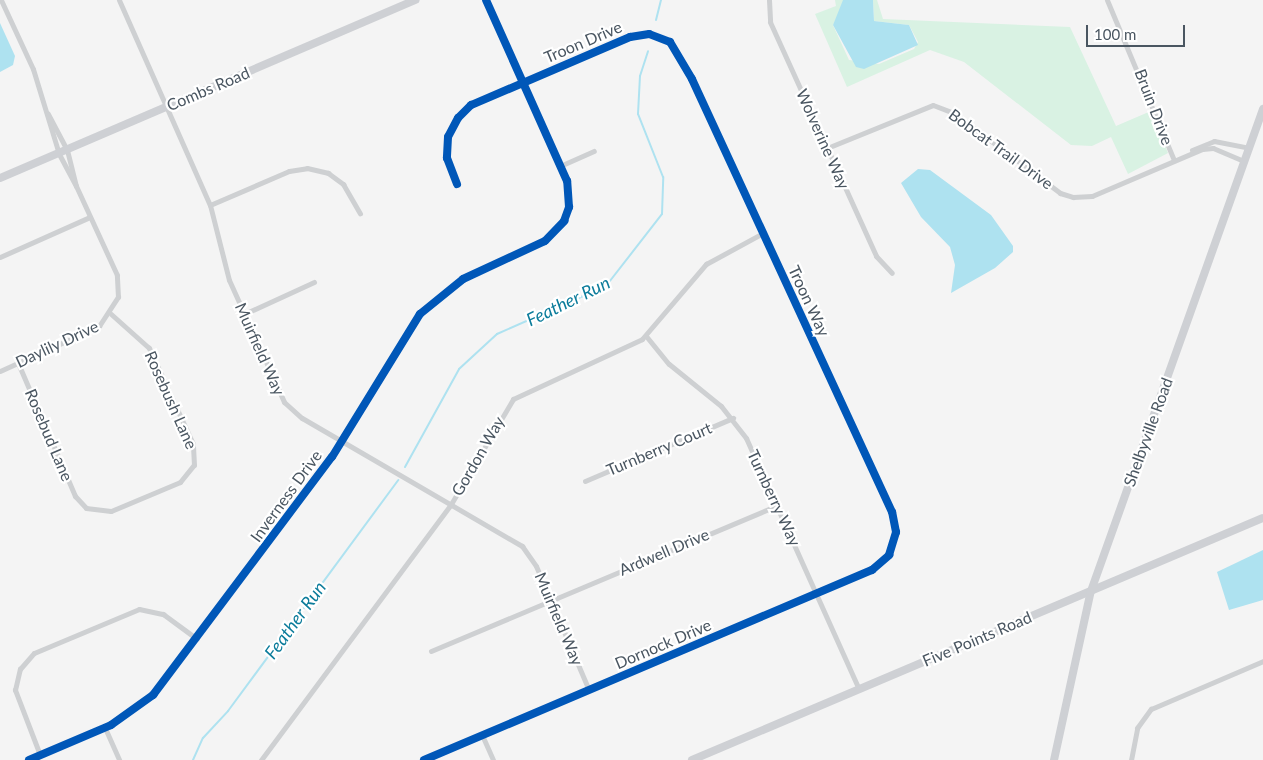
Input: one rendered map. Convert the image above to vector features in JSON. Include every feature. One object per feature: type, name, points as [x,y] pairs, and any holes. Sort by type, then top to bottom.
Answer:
[{"type":"street","points":[[1,0],[33,69],[48,114],[58,154],[76,186],[118,281],[111,314]]},
{"type":"street","name":"Muirfield Way","points":[[119,0],[210,205],[229,280],[288,406],[343,441],[522,546],[534,560],[589,690]]},
{"type":"street","name":"Combs Road","points":[[0,178],[416,0]]},
{"type":"street","points":[[486,0],[560,166],[594,151]]},
{"type":"street","name":"Wolverine Way","points":[[769,0],[770,22],[876,256],[892,273]]},
{"type":"street","name":"Bruin Drive","points":[[1107,0],[1174,160]]},
{"type":"street","name":"Troon Drive","points":[[457,184],[447,149],[456,120],[473,104],[642,34],[670,42],[692,79]]},
{"type":"street","name":"Troon Way","points":[[692,79],[892,512],[896,536]]},
{"type":"street","name":"Bobcat Trail Drive","points":[[827,148],[932,105],[954,113],[1060,193],[1073,198],[1092,196],[1214,141],[1249,148]]},
{"type":"street","name":"Shelbyville Road","points":[[1054,760],[1091,591],[1263,109]]},
{"type":"street","points":[[48,114],[67,150],[76,186]]},
{"type":"street","name":"Bobcat Trail Drive","points":[[1174,160],[1213,148],[1244,161]]},
{"type":"street","name":"Inverness Drive","points":[[29,760],[105,728],[153,695],[197,639],[343,441],[403,337],[428,305],[468,275],[550,238],[569,206],[569,188],[560,166]]},
{"type":"street","points":[[210,205],[289,171],[310,169],[343,184],[360,214]]},
{"type":"street","points":[[0,257],[90,217]]},
{"type":"street","name":"Gordon Way","points":[[261,760],[451,504],[515,397],[646,336],[706,264],[763,233]]},
{"type":"street","points":[[244,314],[314,282]]},
{"type":"street","name":"Daylily Drive","points":[[0,371],[94,328],[111,314]]},
{"type":"street","name":"Rosebush Lane","points":[[83,506],[98,512],[114,510],[183,480],[195,461],[194,447],[149,348],[111,314]]},
{"type":"street","name":"Turnberry Way","points":[[646,336],[669,364],[733,418],[778,505],[819,593],[859,689]]},
{"type":"street","name":"Rosebud Lane","points":[[18,363],[83,506]]},
{"type":"street","name":"Turnberry Court","points":[[585,481],[733,418]]},
{"type":"street","name":"Ardwell Drive","points":[[432,651],[778,505]]},
{"type":"street","name":"Five Points Road","points":[[692,760],[1263,518]]},
{"type":"street","name":"Dornock Drive","points":[[424,760],[879,566],[896,536]]},
{"type":"street","points":[[40,755],[15,690],[20,669],[34,653],[139,609],[163,614],[197,639]]},
{"type":"street","points":[[1131,760],[1137,728],[1151,709],[1263,661]]},
{"type":"street","points":[[105,728],[119,760]]},
{"type":"street","points":[[482,735],[493,760]]},
{"type":"green space","points":[[835,0],[843,0],[844,5],[833,25],[849,60],[879,64],[914,49],[918,42],[909,25],[874,21],[873,0],[877,0],[883,19],[1070,27],[1116,126],[1151,111],[1168,153],[1128,174],[1111,137],[1092,146],[1071,145],[964,62],[930,50],[847,87],[815,14],[836,6]]},
{"type":"water","points":[[843,0],[873,0],[874,21],[909,25],[918,45],[864,69],[856,67],[833,25]]},
{"type":"water","points":[[0,23],[15,56],[13,65],[0,72]]},
{"type":"water","points":[[918,169],[930,170],[991,215],[1013,246],[1013,252],[995,268],[951,293],[955,265],[950,247],[921,217],[901,183]]},
{"type":"water","points":[[1263,550],[1263,600],[1229,610],[1217,572]]},
{"type":"waterway","name":"Feather Run","points":[[656,20],[661,0]]},
{"type":"waterway","name":"Feather Run","points":[[405,467],[459,369],[497,334],[606,286],[662,214],[663,177],[638,114],[640,76],[648,51]]},
{"type":"waterway","name":"Feather Run","points":[[193,760],[203,738],[228,711],[398,480]]},
{"type":"cycle path","points":[[29,760],[111,725],[153,695],[332,457],[420,314],[463,279],[545,241],[564,221],[569,207],[567,181],[486,0]]},
{"type":"cycle path","points":[[424,760],[872,570],[889,555],[896,532],[892,512],[692,79],[670,42],[649,34],[630,37],[471,105],[458,118],[448,137],[447,158],[457,184]]}]
